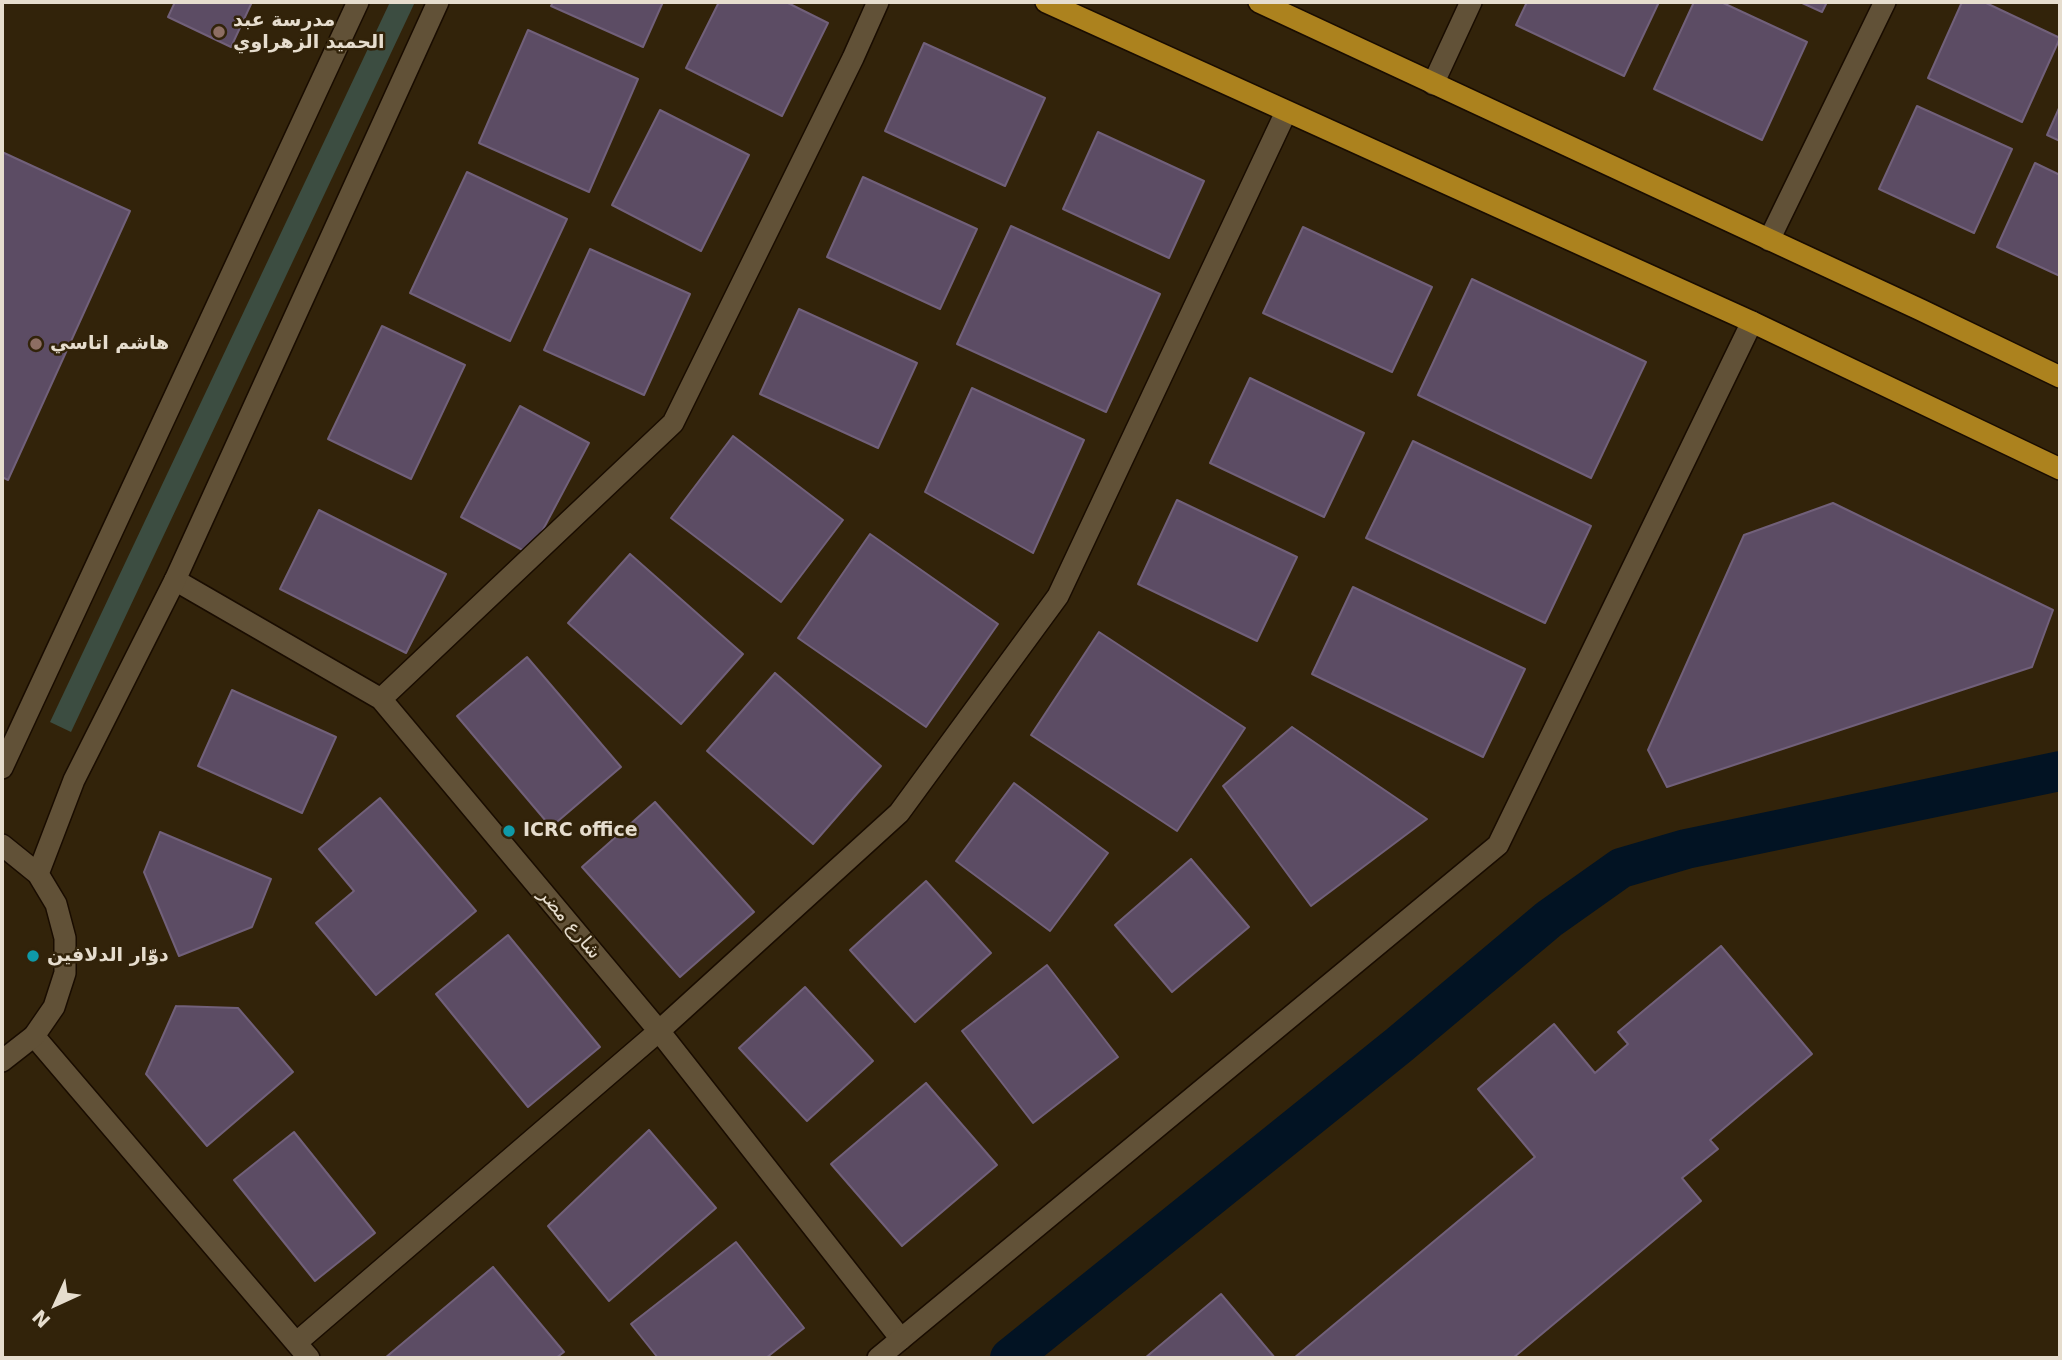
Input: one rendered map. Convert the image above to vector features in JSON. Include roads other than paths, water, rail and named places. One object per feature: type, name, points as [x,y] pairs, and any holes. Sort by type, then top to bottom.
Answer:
[{"type":"highway","points":[[1046,2],[1752,322],[2060,469]]},
{"type":"highway","points":[[1259,2],[2060,377]]},
{"type":"street","points":[[2,768],[358,2]]},
{"type":"street","points":[[38,874],[74,780],[175,580],[438,2]]},
{"type":"street","points":[[381,699],[673,423],[847,71],[878,2]]},
{"type":"street","points":[[1433,84],[1471,2]]},
{"type":"street","points":[[1769,240],[1885,2]]},
{"type":"street","points":[[34,1036],[302,1351],[899,813],[1058,596],[1286,112]]},
{"type":"street","points":[[878,1358],[1498,845],[1752,322]]},
{"type":"street","name":"شارع مضر","points":[[175,580],[381,699],[659,1031],[901,1339]]},
{"type":"street","points":[[2,845],[38,874],[56,904],[65,938],[65,974],[54,1007],[34,1036],[2,1061]]},
{"type":"waterway","points":[[1010,1358],[1399,1045],[1549,919],[1621,868],[1686,849],[2060,771]]},
{"type":"place","name":"مدرسة عبد الحميد الزهراوي","points":[[219,32]]},
{"type":"place","name":"هاشم اتاسي","points":[[36,344]]},
{"type":"place","name":"ICRC office","points":[[509,831]]},
{"type":"place","name":"دوّار الدلافين","points":[[33,956]]}]
